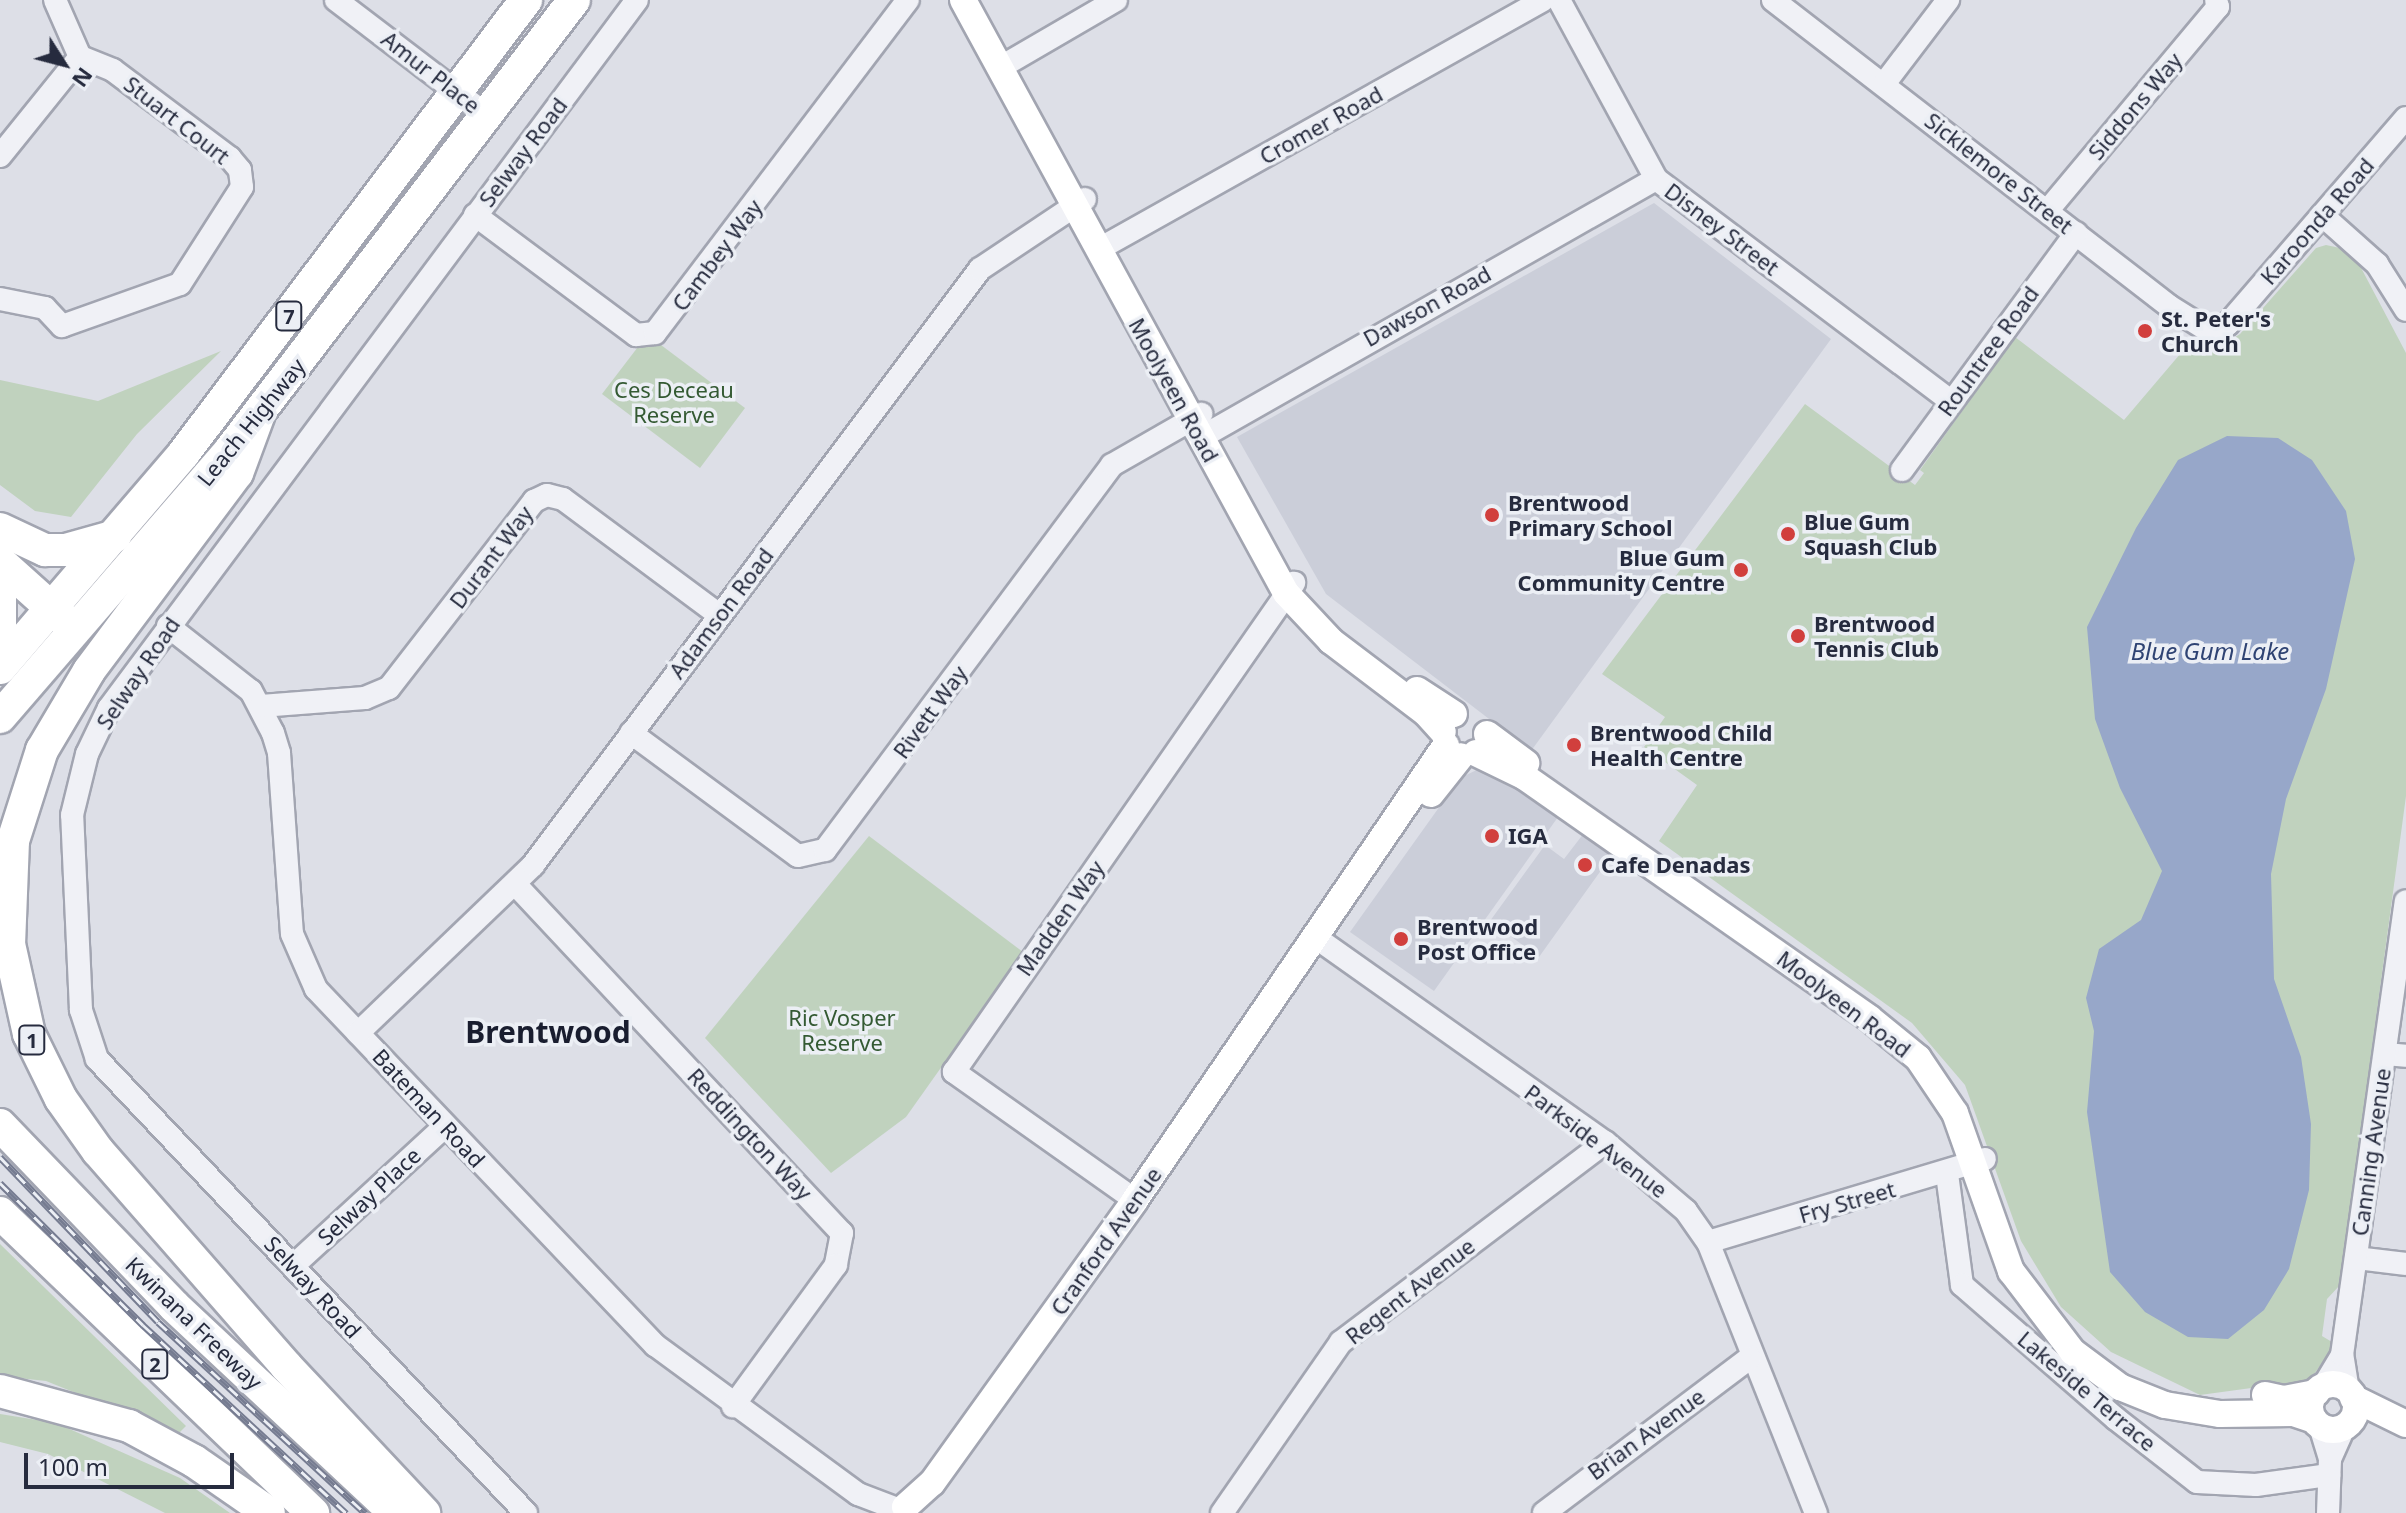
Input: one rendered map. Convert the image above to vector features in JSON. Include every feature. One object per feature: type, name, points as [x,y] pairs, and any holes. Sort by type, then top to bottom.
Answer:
[{"type":"highway","name":"Leach Highway","points":[[0,668],[115,536],[237,386],[526,0]]},
{"type":"highway","name":"Leach Highway","points":[[0,717],[77,631],[259,414],[574,0]]},
{"type":"highway","name":"1","points":[[259,414],[237,473],[89,671],[42,750],[13,841],[9,944],[29,1034],[61,1099],[98,1151],[286,1366],[424,1513]]},
{"type":"highway","points":[[0,529],[45,550],[115,536]]},
{"type":"highway","points":[[0,562],[77,631]]},
{"type":"highway","points":[[0,596],[0,640]]},
{"type":"highway","name":"Kwinana Freeway","points":[[0,1125],[174,1306],[395,1513]]},
{"type":"highway","name":"2","points":[[0,1213],[313,1513]]},
{"type":"highway","points":[[0,1391],[62,1404],[129,1426],[194,1461],[269,1513]]},
{"type":"main road","name":"Moolyeen Road","points":[[963,0],[1005,64]]},
{"type":"main road","name":"Moolyeen Road","points":[[976,0],[1005,64],[1290,588],[1461,739],[1906,1032],[1959,1097],[2024,1294],[2086,1363],[2120,1387],[2165,1405],[2220,1414],[2293,1413],[2333,1408]]},
{"type":"main road","name":"Cranford Avenue","points":[[900,1511],[932,1483],[1461,739]]},
{"type":"main road","points":[[2333,1408],[2396,1421]]},
{"type":"street","points":[[0,156],[80,57],[55,0]]},
{"type":"street","name":"Amur Place","points":[[336,0],[488,116]]},
{"type":"street","name":"Selway Road","points":[[526,1513],[97,1059],[81,1010],[72,815],[87,754],[109,708],[637,0]]},
{"type":"street","name":"Cambey Way","points":[[475,215],[636,335],[655,333],[908,0]]},
{"type":"street","points":[[1005,64],[1116,0]]},
{"type":"street","name":"Cromer Road","points":[[1104,247],[1543,0]]},
{"type":"street","name":"Disney Street","points":[[1559,0],[1656,179],[1951,401]]},
{"type":"street","name":"Sicklemore Street","points":[[1773,0],[2198,327],[2212,333],[2228,324]]},
{"type":"street","points":[[1884,84],[1948,0]]},
{"type":"street","name":"Siddons Way","points":[[2048,210],[2218,7],[2216,0]]},
{"type":"street","name":"Stuart Court","points":[[0,299],[45,308],[62,326],[180,284],[242,187],[240,170],[113,70],[80,57]]},
{"type":"street","name":"Karoonda Road","points":[[2228,324],[2406,118]]},
{"type":"street","name":"Dawson Road","points":[[1200,426],[1656,179]]},
{"type":"street","name":"Adamson Road","points":[[358,1033],[516,885],[980,269],[1079,202]]},
{"type":"street","points":[[2322,215],[2383,270],[2406,310]]},
{"type":"street","name":"Rountree Road","points":[[1902,470],[2076,233]]},
{"type":"street","name":"Rivett Way","points":[[631,733],[798,856],[825,850],[1112,465],[1200,426]]},
{"type":"street","name":"Durant Way","points":[[261,706],[365,698],[389,688],[540,496],[563,499],[719,615]]},
{"type":"street","name":"Madden Way","points":[[1135,1200],[954,1072],[1290,588]]},
{"type":"street","name":"Bateman Road","points":[[168,626],[236,677],[261,706],[279,753],[292,934],[316,989],[655,1345],[733,1406],[858,1494],[900,1511]]},
{"type":"street","name":"Reddington Way","points":[[516,885],[842,1233],[836,1265],[733,1406]]},
{"type":"street","name":"Canning Avenue","points":[[2328,1513],[2333,1408],[2356,1258],[2396,1055],[2406,901]]},
{"type":"street","name":"Parkside Avenue","points":[[1320,941],[1605,1142],[1686,1211],[1708,1242],[1750,1358],[1816,1513]]},
{"type":"street","name":"Selway Place","points":[[293,1266],[445,1126]]},
{"type":"street","name":"Regent Avenue","points":[[1222,1513],[1341,1342],[1605,1142]]},
{"type":"street","name":"Fry Street","points":[[1708,1242],[1947,1174],[1980,1161]]},
{"type":"street","name":"Lakeside Terrace","points":[[1947,1174],[1962,1285],[2115,1418],[2197,1482],[2256,1485],[2330,1467]]},
{"type":"street","points":[[2356,1258],[2406,1264]]},
{"type":"street","name":"Brian Avenue","points":[[1544,1513],[1750,1358]]},
{"type":"shaded area","name":"Brentwood Primary School","points":[[1654,203],[1831,339],[1531,751],[1326,594],[1237,437]]},
{"type":"shaded area","points":[[1485,766],[1563,810],[1434,991],[1350,932],[1460,778]]},
{"type":"shaded area","points":[[1584,833],[1612,855],[1539,957],[1490,921],[1545,845],[1564,859]]},
{"type":"green space","points":[[2326,245],[2340,248],[2359,264],[2406,353],[2406,796],[2340,1285],[2327,1299],[2322,1336],[2332,1342],[2331,1350],[2310,1380],[2200,1395],[2111,1352],[2061,1307],[2021,1241],[1965,1085],[1912,1023],[1659,841],[1697,785],[1644,747],[1665,717],[1602,674],[1805,404],[1915,485],[1924,473],[1920,470],[2015,337],[2124,420],[2192,340],[2226,343],[2240,334],[2316,248]]},
{"type":"green space","name":"Ces Deceau Reserve","points":[[644,339],[657,342],[745,408],[700,468],[602,394]]},
{"type":"green space","points":[[221,351],[137,434],[71,517],[35,511],[0,485],[0,380],[98,401]]},
{"type":"green space","name":"Ric Vosper Reserve","points":[[869,836],[1023,952],[906,1117],[831,1173],[705,1038]]},
{"type":"green space","points":[[0,1244],[186,1426],[178,1434],[46,1381],[0,1376]]},
{"type":"green space","points":[[0,1414],[56,1423],[180,1478],[230,1513],[165,1513],[48,1454],[0,1442]]},
{"type":"water","name":"Blue Gum Lake","points":[[2227,436],[2278,438],[2312,460],[2346,511],[2355,559],[2326,689],[2286,799],[2271,874],[2274,979],[2301,1057],[2311,1124],[2309,1190],[2289,1269],[2264,1310],[2228,1339],[2188,1337],[2145,1312],[2110,1272],[2087,1112],[2094,1031],[2086,998],[2099,949],[2141,920],[2162,871],[2120,788],[2095,719],[2087,627],[2136,528],[2178,460]]},
{"type":"railway","points":[[0,1157],[158,1322],[365,1513]]},
{"type":"railway","points":[[0,1183],[143,1325],[346,1513]]},
{"type":"place","name":"St. Peter's Church","points":[[2145,331]]},
{"type":"place","name":"Brentwood Primary School","points":[[1492,515]]},
{"type":"place","name":"Blue Gum Squash Club","points":[[1788,534]]},
{"type":"place","name":"Blue Gum Community Centre","points":[[1741,570]]},
{"type":"place","name":"Brentwood Tennis Club","points":[[1798,636]]},
{"type":"place","name":"Brentwood Child Health Centre","points":[[1574,745]]},
{"type":"place","name":"IGA","points":[[1492,836]]},
{"type":"place","name":"Cafe Denadas","points":[[1585,865]]},
{"type":"place","name":"Brentwood Post Office","points":[[1401,939]]},
{"type":"district","name":"Brentwood","points":[[548,1032]]}]
